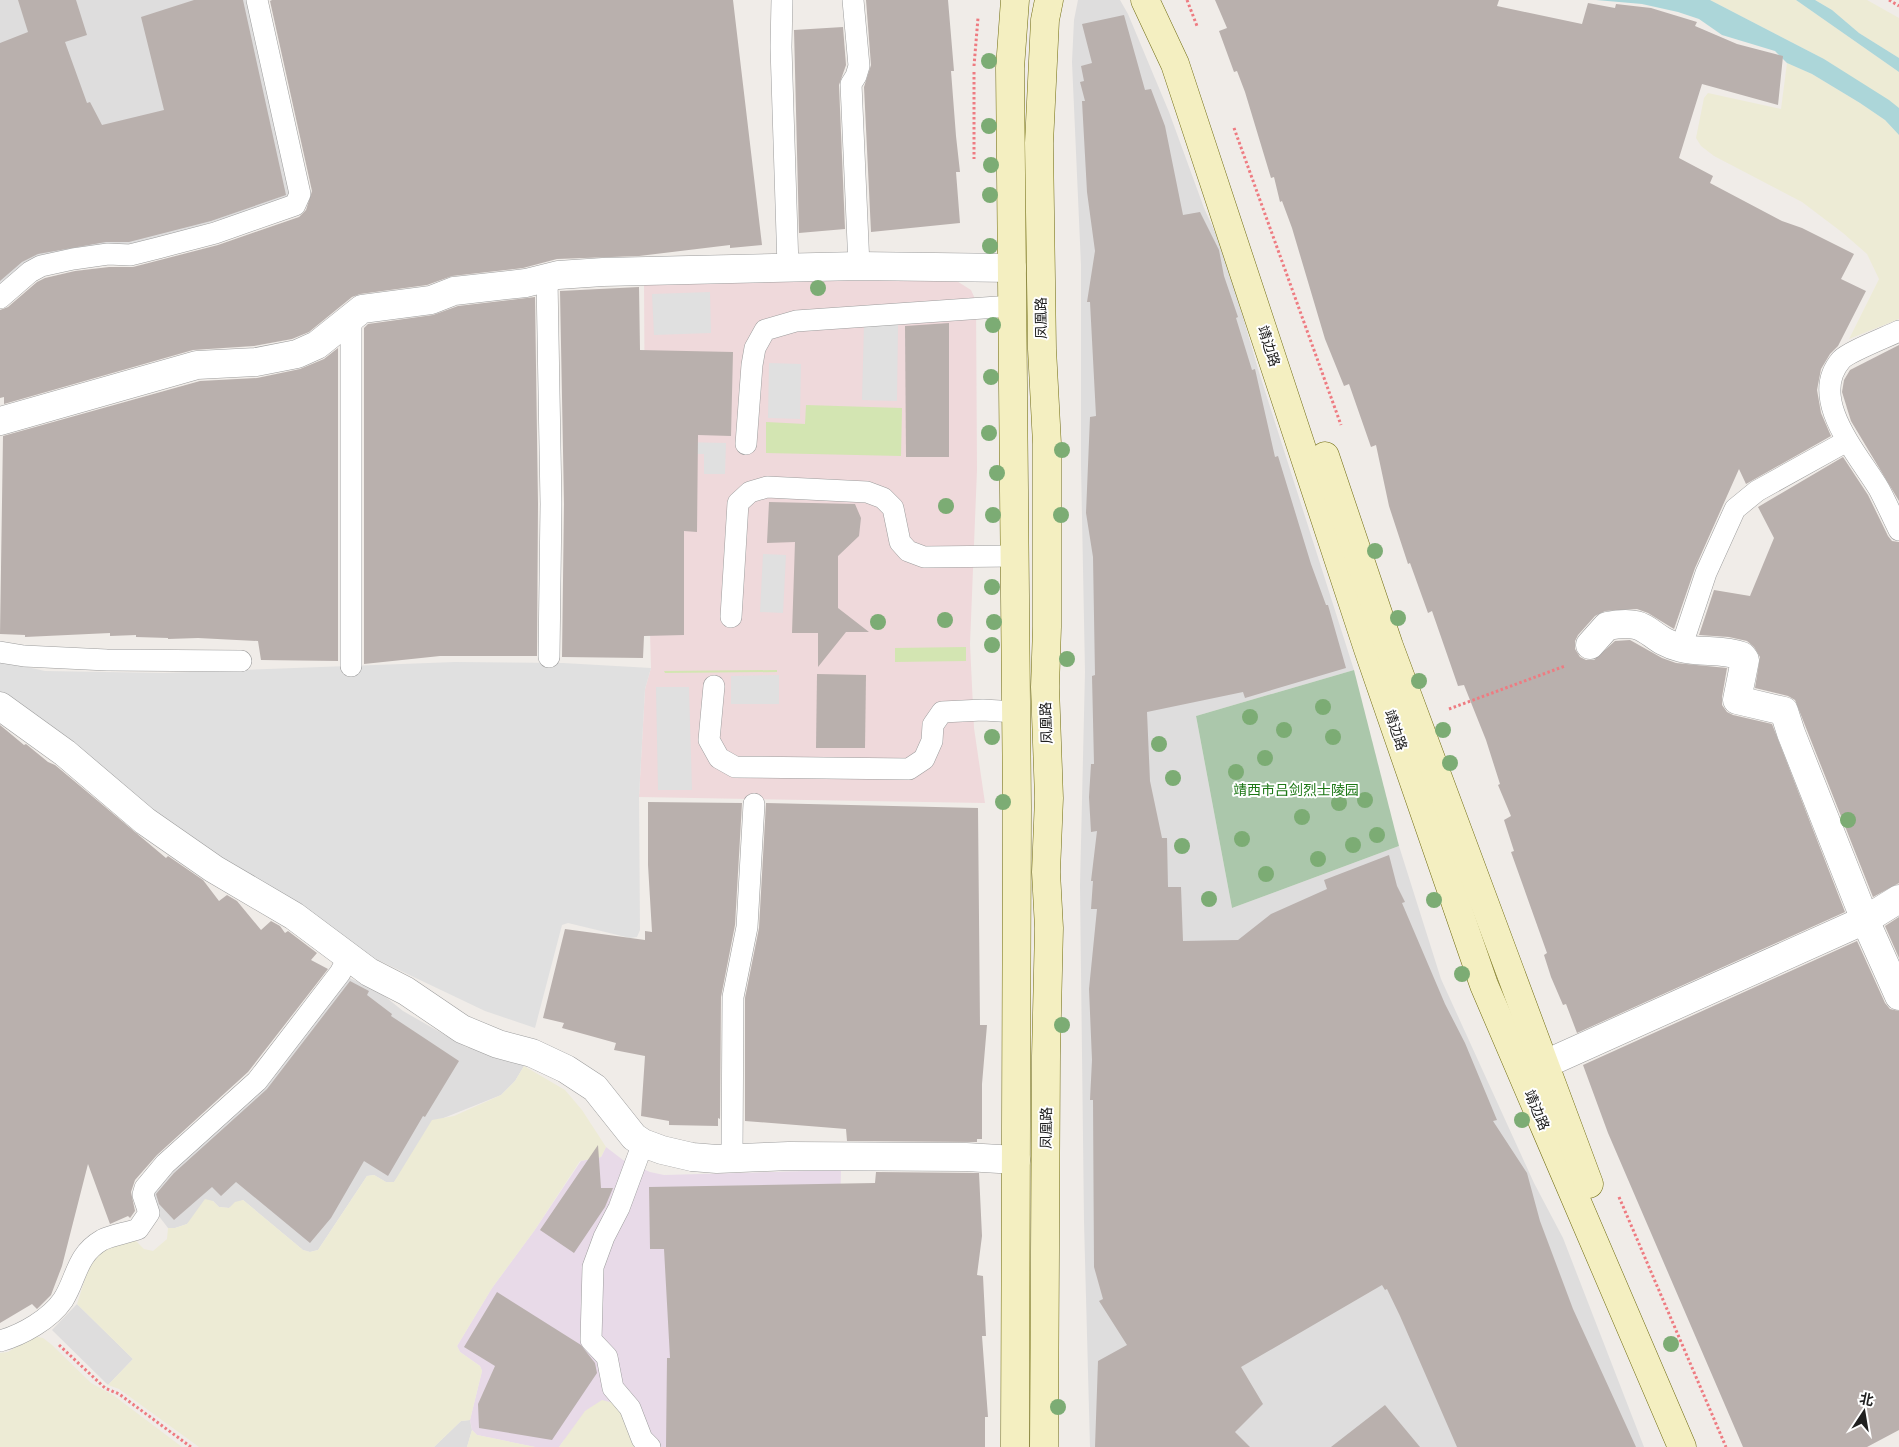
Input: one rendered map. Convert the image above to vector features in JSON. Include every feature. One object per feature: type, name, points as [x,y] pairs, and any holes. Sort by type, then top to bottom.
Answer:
[{"type":"main road","name":"凤凰路","points":[[1015,0],[1010,68],[1016,712],[1015,1447]]},
{"type":"main road","name":"凤凰路","points":[[1044,1447],[1046,1056],[1049,928],[1046,872],[1049,798],[1045,687],[1048,627],[1047,444],[1042,349],[1039,143],[1044,20],[1049,0]]},
{"type":"main road","name":"靖边路","points":[[1146,0],[1175,64],[1368,649],[1484,985],[1682,1447]]},
{"type":"main road","name":"靖边路","points":[[1166,0],[1221,146],[1389,646],[1543,1065],[1580,1163],[1702,1447]]},
{"type":"street","points":[[0,421],[197,364],[256,362],[297,354],[317,345],[357,312],[374,306],[431,300],[454,291],[517,284],[547,279],[558,275],[603,272],[859,266],[1012,268]]},
{"type":"street","points":[[1590,645],[1607,626],[1632,622],[1646,627],[1659,639],[1681,648],[1742,656],[1745,660],[1737,700],[1784,711],[1865,920],[1899,996]]},
{"type":"street","points":[[0,706],[65,753],[145,821],[214,869],[294,916],[369,972],[406,991],[462,1029],[498,1044],[532,1053],[566,1069],[595,1088],[634,1137],[643,1143],[662,1150],[692,1157],[717,1159],[732,1157],[966,1157],[1016,1160]]},
{"type":"street","points":[[1543,1065],[1865,920],[1899,899]]},
{"type":"lane","points":[[0,298],[30,272],[41,266],[108,254],[130,255],[158,248],[215,233],[295,205],[299,201],[300,194],[257,0]]},
{"type":"lane","points":[[782,0],[781,47],[788,268]]},
{"type":"lane","points":[[852,0],[859,66],[851,84],[859,266]]},
{"type":"lane","points":[[547,279],[551,504],[549,657]]},
{"type":"lane","points":[[746,444],[752,365],[755,348],[765,330],[796,321],[1012,306]]},
{"type":"lane","points":[[350,318],[351,666]]},
{"type":"lane","points":[[1899,332],[1842,358],[1833,372],[1829,391],[1836,416],[1847,441],[1878,488],[1899,530]]},
{"type":"lane","points":[[1681,648],[1706,573],[1735,509],[1757,491],[1847,441]]},
{"type":"lane","points":[[731,617],[738,503],[750,492],[767,488],[867,492],[883,498],[893,508],[900,542],[908,551],[924,557],[1014,556]]},
{"type":"lane","points":[[0,652],[24,656],[98,660],[241,661]]},
{"type":"lane","points":[[714,686],[709,740],[719,758],[735,767],[909,769],[924,760],[932,741],[933,725],[942,712],[983,710],[1016,712]]},
{"type":"lane","points":[[732,1157],[733,997],[748,927],[754,804]]},
{"type":"lane","points":[[0,1341],[33,1325],[54,1311],[64,1298],[76,1266],[86,1253],[102,1240],[138,1230],[149,1213],[143,1194],[151,1179],[165,1164],[257,1081],[340,972],[348,958]]},
{"type":"lane","points":[[643,1143],[619,1208],[604,1237],[593,1267],[591,1340],[607,1357],[613,1388],[630,1408],[642,1439],[650,1447]]},
{"type":"path","points":[[1890,0],[1899,6]]},
{"type":"path","points":[[1448,710],[1576,662],[1587,655],[1590,645]]},
{"type":"path","points":[[1616,1190],[1726,1447]]},
{"type":"path","points":[[33,1325],[40,1332],[49,1335],[105,1388],[119,1394],[191,1447]]},
{"type":"shaded area","points":[[0,0],[251,0],[296,200],[218,220],[0,288]]},
{"type":"shaded area","points":[[1078,0],[1120,0],[1128,14],[1169,112],[1204,208],[1224,252],[1258,369],[1354,670],[1196,716],[1232,908],[1399,846],[1441,979],[1534,1183],[1563,1238],[1644,1447],[1090,1447],[1084,1222],[1080,886],[1085,672],[1081,465],[1081,265],[1072,62],[1074,20]]},
{"type":"shaded area","points":[[1710,0],[1796,0],[1899,72],[1899,108],[1824,59]]},
{"type":"shaded area","points":[[1815,0],[1867,0],[1899,18],[1899,58],[1859,33],[1832,10]]},
{"type":"shaded area","points":[[1787,63],[1812,74],[1860,103],[1885,120],[1899,135],[1899,319],[1849,339],[1879,279],[1867,254],[1802,202],[1714,156],[1701,146],[1696,138],[1704,98],[1708,93],[1781,109]]},
{"type":"shaded area","points":[[952,278],[971,290],[976,301],[977,470],[970,644],[974,728],[985,803],[639,797],[645,689],[651,668],[645,454],[644,283]]},
{"type":"shaded area","points":[[710,292],[711,333],[654,335],[652,294]]},
{"type":"shaded area","points":[[864,324],[898,324],[897,401],[862,400]]},
{"type":"shaded area","points":[[769,363],[801,364],[800,419],[768,418]]},
{"type":"shaded area","points":[[681,442],[726,443],[725,474],[704,474],[704,454],[681,454]]},
{"type":"shaded area","points":[[763,554],[786,555],[783,613],[760,612]]},
{"type":"shaded area","points":[[0,661],[45,671],[164,673],[455,662],[563,663],[651,668],[645,689],[639,797],[640,930],[637,937],[630,938],[568,923],[562,925],[535,1028],[485,1011],[357,950],[223,865],[0,692]]},
{"type":"shaded area","points":[[779,675],[779,704],[731,704],[731,676]]},
{"type":"shaded area","points":[[656,687],[689,687],[692,790],[658,790]]},
{"type":"shaded area","points":[[347,977],[377,990],[403,1011],[466,1047],[512,1059],[524,1066],[515,1081],[501,1095],[441,1119],[394,1182],[386,1182],[374,1175],[367,1176],[318,1250],[310,1252],[303,1250],[243,1200],[229,1208],[219,1207],[213,1201],[187,1224],[168,1228],[148,1202],[149,1189]]},
{"type":"shaded area","points":[[524,1066],[565,1090],[582,1110],[606,1147],[601,1157],[580,1161],[534,1231],[492,1288],[457,1346],[460,1352],[480,1366],[482,1371],[470,1420],[461,1421],[434,1447],[199,1447],[119,1389],[108,1385],[133,1359],[77,1304],[90,1263],[100,1252],[130,1240],[136,1241],[144,1249],[153,1251],[167,1239],[168,1228],[187,1224],[205,1199],[213,1201],[219,1207],[229,1208],[235,1202],[243,1200],[303,1250],[310,1252],[318,1250],[367,1176],[374,1175],[386,1182],[394,1182],[432,1120],[454,1116],[501,1095],[515,1081]]},
{"type":"shaded area","points":[[606,1147],[623,1160],[650,1172],[664,1175],[841,1170],[839,1243],[804,1447],[640,1447],[564,1440],[559,1447],[535,1447],[477,1435],[472,1430],[470,1420],[482,1371],[480,1366],[460,1352],[457,1346],[492,1288],[534,1231],[581,1161],[601,1157]]},
{"type":"shaded area","points":[[77,1304],[133,1359],[108,1385],[52,1330]]},
{"type":"shaded area","points":[[33,1336],[43,1338],[91,1383],[113,1395],[182,1447],[0,1447],[0,1353],[8,1352]]},
{"type":"shaded area","points":[[602,1400],[618,1404],[640,1447],[559,1447],[585,1411]]},
{"type":"shaded area","points":[[470,1420],[472,1430],[467,1447],[434,1447],[461,1421]]},
{"type":"shaded area","points":[[472,1430],[477,1435],[535,1447],[467,1447]]},
{"type":"green space","points":[[806,405],[902,408],[901,456],[766,453],[766,422],[805,424]]},
{"type":"green space","points":[[966,647],[966,661],[895,662],[895,648]]},
{"type":"green space","points":[[777,670],[777,672],[665,673],[664,671]]},
{"type":"green space","name":"靖西市吕剑烈士陵园","points":[[1354,670],[1399,846],[1232,908],[1196,716]]},
{"type":"water","points":[[1596,0],[1710,0],[1824,59],[1889,100],[1899,108],[1899,135],[1885,120],[1860,103],[1812,74],[1787,63],[1775,51],[1722,35],[1699,19],[1678,12],[1642,4]]},
{"type":"water","points":[[1796,0],[1815,0],[1832,10],[1859,33],[1899,58],[1899,72]]},
{"type":"building","points":[[18,0],[76,0],[87,35],[65,42],[87,103],[90,102],[102,125],[164,110],[141,17],[194,0],[243,0],[286,195],[211,221],[129,242],[106,242],[38,254],[22,262],[0,281],[0,43],[28,32]]},
{"type":"building","points":[[733,0],[762,245],[730,248],[730,245],[639,256],[557,259],[523,268],[452,276],[427,285],[360,294],[352,297],[309,332],[292,339],[254,346],[193,350],[4,404],[4,397],[0,398],[0,310],[8,307],[37,282],[45,278],[75,271],[109,267],[133,267],[218,245],[299,217],[306,210],[312,191],[270,1]]},
{"type":"building","points":[[866,0],[948,0],[954,71],[951,71],[960,172],[956,172],[960,223],[871,232],[864,87],[871,65]]},
{"type":"building","points":[[1215,0],[1499,0],[1497,6],[1582,24],[1588,3],[1615,8],[1616,4],[1651,8],[1697,22],[1695,26],[1737,44],[1783,56],[1778,105],[1702,84],[1679,158],[1713,176],[1710,183],[1782,221],[1802,228],[1854,254],[1841,279],[1866,291],[1838,346],[1830,354],[1821,369],[1817,390],[1821,413],[1831,436],[1746,484],[1739,469],[1695,568],[1674,629],[1648,613],[1637,609],[1605,611],[1595,616],[1578,635],[1575,641],[1575,649],[1580,657],[1586,660],[1594,660],[1615,641],[1630,640],[1662,658],[1676,663],[1727,668],[1722,705],[1727,712],[1733,715],[1772,724],[1845,912],[1577,1033],[1566,1004],[1563,1005],[1551,977],[1544,955],[1547,953],[1511,852],[1514,851],[1504,820],[1511,816],[1498,785],[1500,784],[1486,740],[1464,685],[1458,686],[1432,611],[1428,613],[1410,563],[1408,564],[1389,506],[1376,445],[1371,447],[1349,384],[1344,386],[1325,339],[1292,228],[1282,201],[1280,202],[1274,177],[1271,178],[1245,92],[1237,71],[1234,72],[1219,31],[1227,28]]},
{"type":"building","points":[[1124,15],[1145,90],[1151,89],[1165,126],[1183,215],[1200,212],[1219,250],[1224,276],[1238,317],[1236,318],[1252,370],[1255,369],[1275,457],[1278,456],[1311,564],[1326,605],[1328,605],[1346,668],[1245,698],[1243,692],[1147,712],[1150,781],[1162,838],[1167,838],[1168,887],[1181,887],[1183,941],[1238,940],[1271,914],[1327,889],[1324,880],[1389,855],[1397,886],[1405,902],[1402,903],[1445,1004],[1465,1043],[1497,1120],[1493,1121],[1527,1173],[1540,1221],[1573,1309],[1636,1447],[1457,1447],[1400,1316],[1387,1289],[1385,1290],[1382,1285],[1241,1367],[1263,1404],[1235,1432],[1250,1447],[1095,1447],[1098,1361],[1127,1345],[1099,1301],[1103,1299],[1094,1267],[1093,1100],[1090,1100],[1092,1060],[1089,989],[1097,909],[1091,909],[1093,881],[1091,881],[1097,831],[1091,832],[1089,797],[1091,764],[1094,764],[1092,676],[1095,675],[1093,557],[1086,513],[1090,417],[1096,416],[1090,302],[1087,302],[1095,251],[1087,192],[1082,101],[1085,101],[1080,82],[1084,81],[1081,66],[1092,63],[1082,24]]},
{"type":"building","points":[[843,27],[846,65],[839,85],[845,229],[799,233],[794,30]]},
{"type":"building","points":[[639,287],[640,350],[733,352],[731,436],[698,435],[697,532],[684,531],[684,635],[644,636],[643,658],[562,657],[564,504],[560,291]]},
{"type":"building","points":[[535,297],[538,504],[537,656],[440,656],[364,664],[364,328],[368,324],[433,315],[458,306]]},
{"type":"building","points":[[949,323],[949,457],[906,457],[905,326]]},
{"type":"building","points":[[1899,345],[1899,501],[1851,421],[1842,392],[1844,380],[1850,370]]},
{"type":"building","points":[[338,348],[338,661],[261,660],[258,641],[198,638],[168,639],[136,637],[136,635],[110,636],[110,633],[25,637],[25,635],[0,634],[3,436],[200,381],[257,378],[300,369],[324,359]]},
{"type":"building","points":[[1843,457],[1868,495],[1888,536],[1892,541],[1899,542],[1899,883],[1873,897],[1795,700],[1788,696],[1755,688],[1760,657],[1754,647],[1747,641],[1729,637],[1699,635],[1714,590],[1750,596],[1774,538],[1758,507]]},
{"type":"building","points":[[769,502],[855,504],[861,518],[859,536],[838,556],[838,608],[869,632],[846,632],[818,667],[818,633],[792,633],[795,542],[767,543]]},
{"type":"building","points":[[817,674],[866,675],[865,748],[816,748]]},
{"type":"building","points":[[0,725],[24,745],[26,744],[48,762],[55,765],[166,858],[168,856],[203,880],[219,901],[227,895],[237,901],[261,930],[271,921],[280,926],[285,933],[288,931],[317,953],[311,960],[328,969],[248,1072],[157,1155],[135,1180],[131,1192],[135,1211],[130,1218],[128,1216],[110,1224],[88,1164],[62,1266],[51,1295],[37,1309],[32,1304],[0,1323]]},
{"type":"building","points":[[648,802],[742,803],[735,925],[721,997],[720,1119],[718,1118],[718,1126],[669,1125],[669,1121],[641,1116],[645,1056],[614,1050],[616,1043],[562,1028],[564,1023],[543,1018],[565,929],[645,940],[645,931],[652,932],[648,865]]},
{"type":"building","points":[[766,803],[978,808],[980,1025],[987,1025],[982,1084],[982,1139],[977,1139],[977,1142],[847,1141],[846,1129],[745,1121],[745,998],[759,928]]},
{"type":"building","points":[[1899,917],[1899,958],[1885,926]]},
{"type":"building","points":[[1857,941],[1885,1003],[1890,1009],[1899,1011],[1899,1430],[1867,1447],[1743,1447],[1608,1133],[1583,1065]]},
{"type":"building","points":[[350,981],[369,991],[367,995],[392,1014],[391,1016],[459,1061],[425,1117],[423,1116],[388,1176],[364,1161],[331,1218],[310,1243],[236,1182],[221,1196],[212,1187],[174,1220],[159,1204],[156,1194],[174,1173],[267,1089]]},
{"type":"building","points":[[598,1145],[601,1188],[613,1188],[605,1207],[574,1253],[540,1230]]},
{"type":"building","points":[[876,1172],[979,1173],[982,1236],[977,1275],[983,1276],[986,1336],[982,1336],[988,1417],[985,1417],[985,1447],[666,1447],[667,1358],[670,1358],[664,1249],[650,1249],[649,1187],[875,1183]]},
{"type":"building","points":[[497,1292],[581,1345],[595,1363],[597,1373],[552,1440],[479,1428],[478,1404],[495,1366],[464,1347]]},
{"type":"building","points":[[1385,1405],[1420,1447],[1331,1447]]}]
